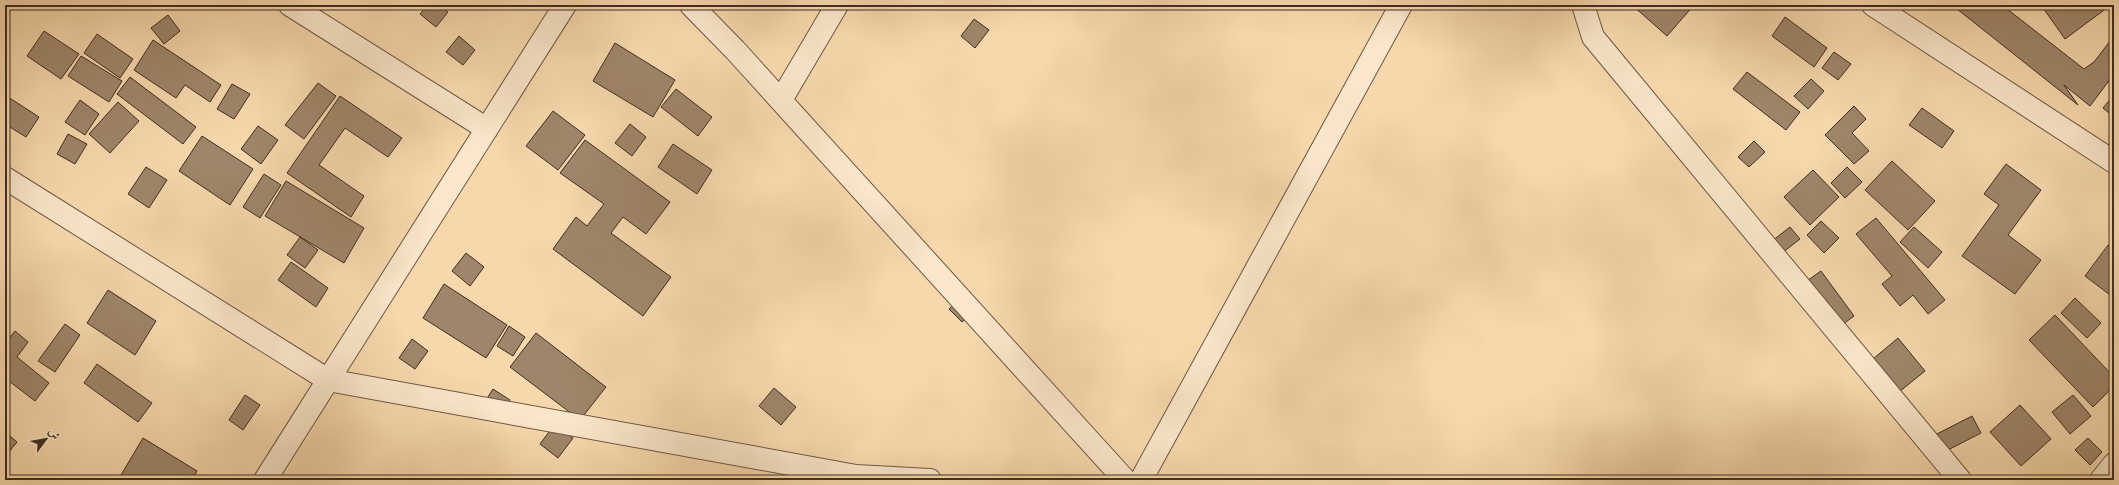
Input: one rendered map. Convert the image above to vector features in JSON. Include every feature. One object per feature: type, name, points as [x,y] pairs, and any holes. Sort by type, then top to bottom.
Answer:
[{"type":"street","points":[[290,5],[487,129]]},
{"type":"street","points":[[265,480],[565,5]]},
{"type":"street","points":[[691,5],[781,100],[1124,480]]},
{"type":"street","points":[[781,100],[837,5]]},
{"type":"street","points":[[1141,480],[1401,5]]},
{"type":"street","points":[[1583,5],[1593,37],[1960,480]]},
{"type":"street","points":[[1873,5],[2114,162]]},
{"type":"street","points":[[5,178],[328,380],[856,476],[930,480]]},
{"type":"street","points":[[2101,480],[2114,464]]},
{"type":"building","points":[[428,5],[439,5],[448,12],[436,27],[420,14]]},
{"type":"building","points":[[1632,5],[1694,5],[1667,36]]},
{"type":"building","points":[[1952,5],[2002,5],[2084,69],[2094,62],[2114,36],[2114,74],[2090,106],[2064,85],[2078,105]]},
{"type":"building","points":[[2041,5],[2111,5],[2065,39]]},
{"type":"building","points":[[168,15],[180,31],[164,44],[151,28]]},
{"type":"building","points":[[1785,17],[1827,48],[1814,67],[1772,36]]},
{"type":"building","points":[[974,19],[989,30],[975,48],[961,36]]},
{"type":"building","points":[[44,31],[79,54],[61,79],[27,56]]},
{"type":"building","points":[[97,34],[133,59],[120,78],[84,53]]},
{"type":"building","points":[[459,36],[475,50],[463,65],[446,52]]},
{"type":"building","points":[[153,40],[221,85],[210,102],[185,85],[176,98],[134,70]]},
{"type":"building","points":[[615,43],[675,80],[653,117],[593,81]]},
{"type":"building","points":[[1834,52],[1851,64],[1838,80],[1822,68]]},
{"type":"building","points":[[81,56],[122,81],[109,102],[68,76]]},
{"type":"building","points":[[1747,72],[1800,112],[1786,130],[1733,89]]},
{"type":"building","points":[[130,77],[196,127],[183,144],[117,94]]},
{"type":"building","points":[[1811,79],[1824,91],[1808,109],[1794,96]]},
{"type":"building","points":[[318,83],[336,96],[304,139],[285,125]]},
{"type":"building","points":[[232,84],[250,94],[234,119],[217,109]]},
{"type":"building","points":[[676,89],[712,117],[698,136],[661,107]]},
{"type":"building","points":[[5,95],[39,117],[26,137],[5,124]]},
{"type":"building","points":[[2114,95],[2114,117],[2103,108]]},
{"type":"building","points":[[340,96],[402,138],[388,157],[345,128],[319,165],[364,196],[351,217],[287,173]]},
{"type":"building","points":[[80,100],[99,114],[85,135],[65,122]]},
{"type":"building","points":[[118,102],[139,121],[110,153],[89,134]]},
{"type":"building","points":[[1854,106],[1866,119],[1852,133],[1869,151],[1854,164],[1825,135]]},
{"type":"building","points":[[1922,108],[1954,131],[1942,148],[1909,125]]},
{"type":"building","points":[[553,111],[585,135],[558,170],[526,146]]},
{"type":"building","points":[[630,124],[646,137],[632,156],[615,143]]},
{"type":"building","points":[[258,126],[278,140],[261,164],[241,149]]},
{"type":"building","points":[[68,134],[87,144],[75,164],[57,154]]},
{"type":"building","points":[[202,136],[253,169],[230,205],[179,171]]},
{"type":"building","points":[[585,140],[670,202],[646,234],[623,217],[611,233],[671,277],[643,316],[553,249],[576,217],[587,226],[604,204],[560,173]]},
{"type":"building","points":[[1754,141],[1765,152],[1749,167],[1738,157]]},
{"type":"building","points":[[673,144],[712,170],[697,194],[658,167]]},
{"type":"building","points":[[1892,161],[1935,201],[1908,230],[1865,190]]},
{"type":"building","points":[[2006,164],[2041,190],[2008,235],[2041,260],[2015,294],[1962,256],[1999,205],[1984,194]]},
{"type":"building","points":[[146,167],[167,180],[149,208],[128,194]]},
{"type":"building","points":[[1847,167],[1862,182],[1845,198],[1831,183]]},
{"type":"building","points":[[1813,170],[1839,197],[1810,225],[1784,197]]},
{"type":"building","points":[[264,174],[281,185],[260,218],[243,207]]},
{"type":"building","points":[[286,181],[364,228],[344,263],[265,216]]},
{"type":"building","points":[[1876,218],[1945,300],[1928,314],[1913,295],[1900,306],[1882,284],[1892,276],[1856,234]]},
{"type":"building","points":[[1821,221],[1839,238],[1824,253],[1807,235]]},
{"type":"building","points":[[1790,227],[1800,239],[1782,253],[1772,241]]},
{"type":"building","points":[[1914,227],[1942,252],[1928,268],[1900,242]]},
{"type":"building","points":[[300,237],[318,250],[305,268],[287,255]]},
{"type":"building","points":[[2108,245],[2114,250],[2114,298],[2085,276]]},
{"type":"building","points":[[466,253],[484,267],[470,286],[452,271]]},
{"type":"building","points":[[291,262],[328,288],[316,307],[278,280]]},
{"type":"building","points":[[1821,271],[1854,316],[1838,328],[1804,283]]},
{"type":"building","points":[[444,284],[507,325],[486,358],[423,318]]},
{"type":"building","points":[[108,290],[156,321],[135,355],[87,323]]},
{"type":"building","points":[[965,294],[978,308],[962,322],[949,309]]},
{"type":"building","points":[[2075,298],[2101,323],[2087,338],[2061,313]]},
{"type":"building","points":[[2055,315],[2114,377],[2114,386],[2093,407],[2029,340]]},
{"type":"building","points":[[65,324],[80,335],[55,372],[38,361]]},
{"type":"building","points":[[509,326],[525,337],[513,356],[497,346]]},
{"type":"building","points":[[15,331],[28,342],[17,357],[49,383],[35,401],[5,378],[5,344]]},
{"type":"building","points":[[536,333],[606,387],[580,420],[510,367]]},
{"type":"building","points":[[1898,338],[1925,371],[1894,396],[1867,364]]},
{"type":"building","points":[[412,339],[428,351],[415,369],[399,358]]},
{"type":"building","points":[[97,364],[152,403],[138,422],[84,383]]},
{"type":"building","points":[[774,388],[796,407],[781,425],[759,406]]},
{"type":"building","points":[[493,389],[510,400],[498,418],[482,406]]},
{"type":"building","points":[[245,395],[260,405],[243,430],[229,420]]},
{"type":"building","points":[[2073,395],[2091,416],[2070,434],[2052,412]]},
{"type":"building","points":[[2020,405],[2051,439],[2021,466],[1990,432]]},
{"type":"building","points":[[1972,416],[1981,433],[1942,453],[1933,436]]},
{"type":"building","points":[[555,424],[573,438],[558,458],[540,444]]},
{"type":"building","points":[[5,432],[17,442],[5,457]]},
{"type":"building","points":[[143,438],[197,471],[192,480],[118,480]]},
{"type":"building","points":[[2088,438],[2102,452],[2090,465],[2075,450]]}]
